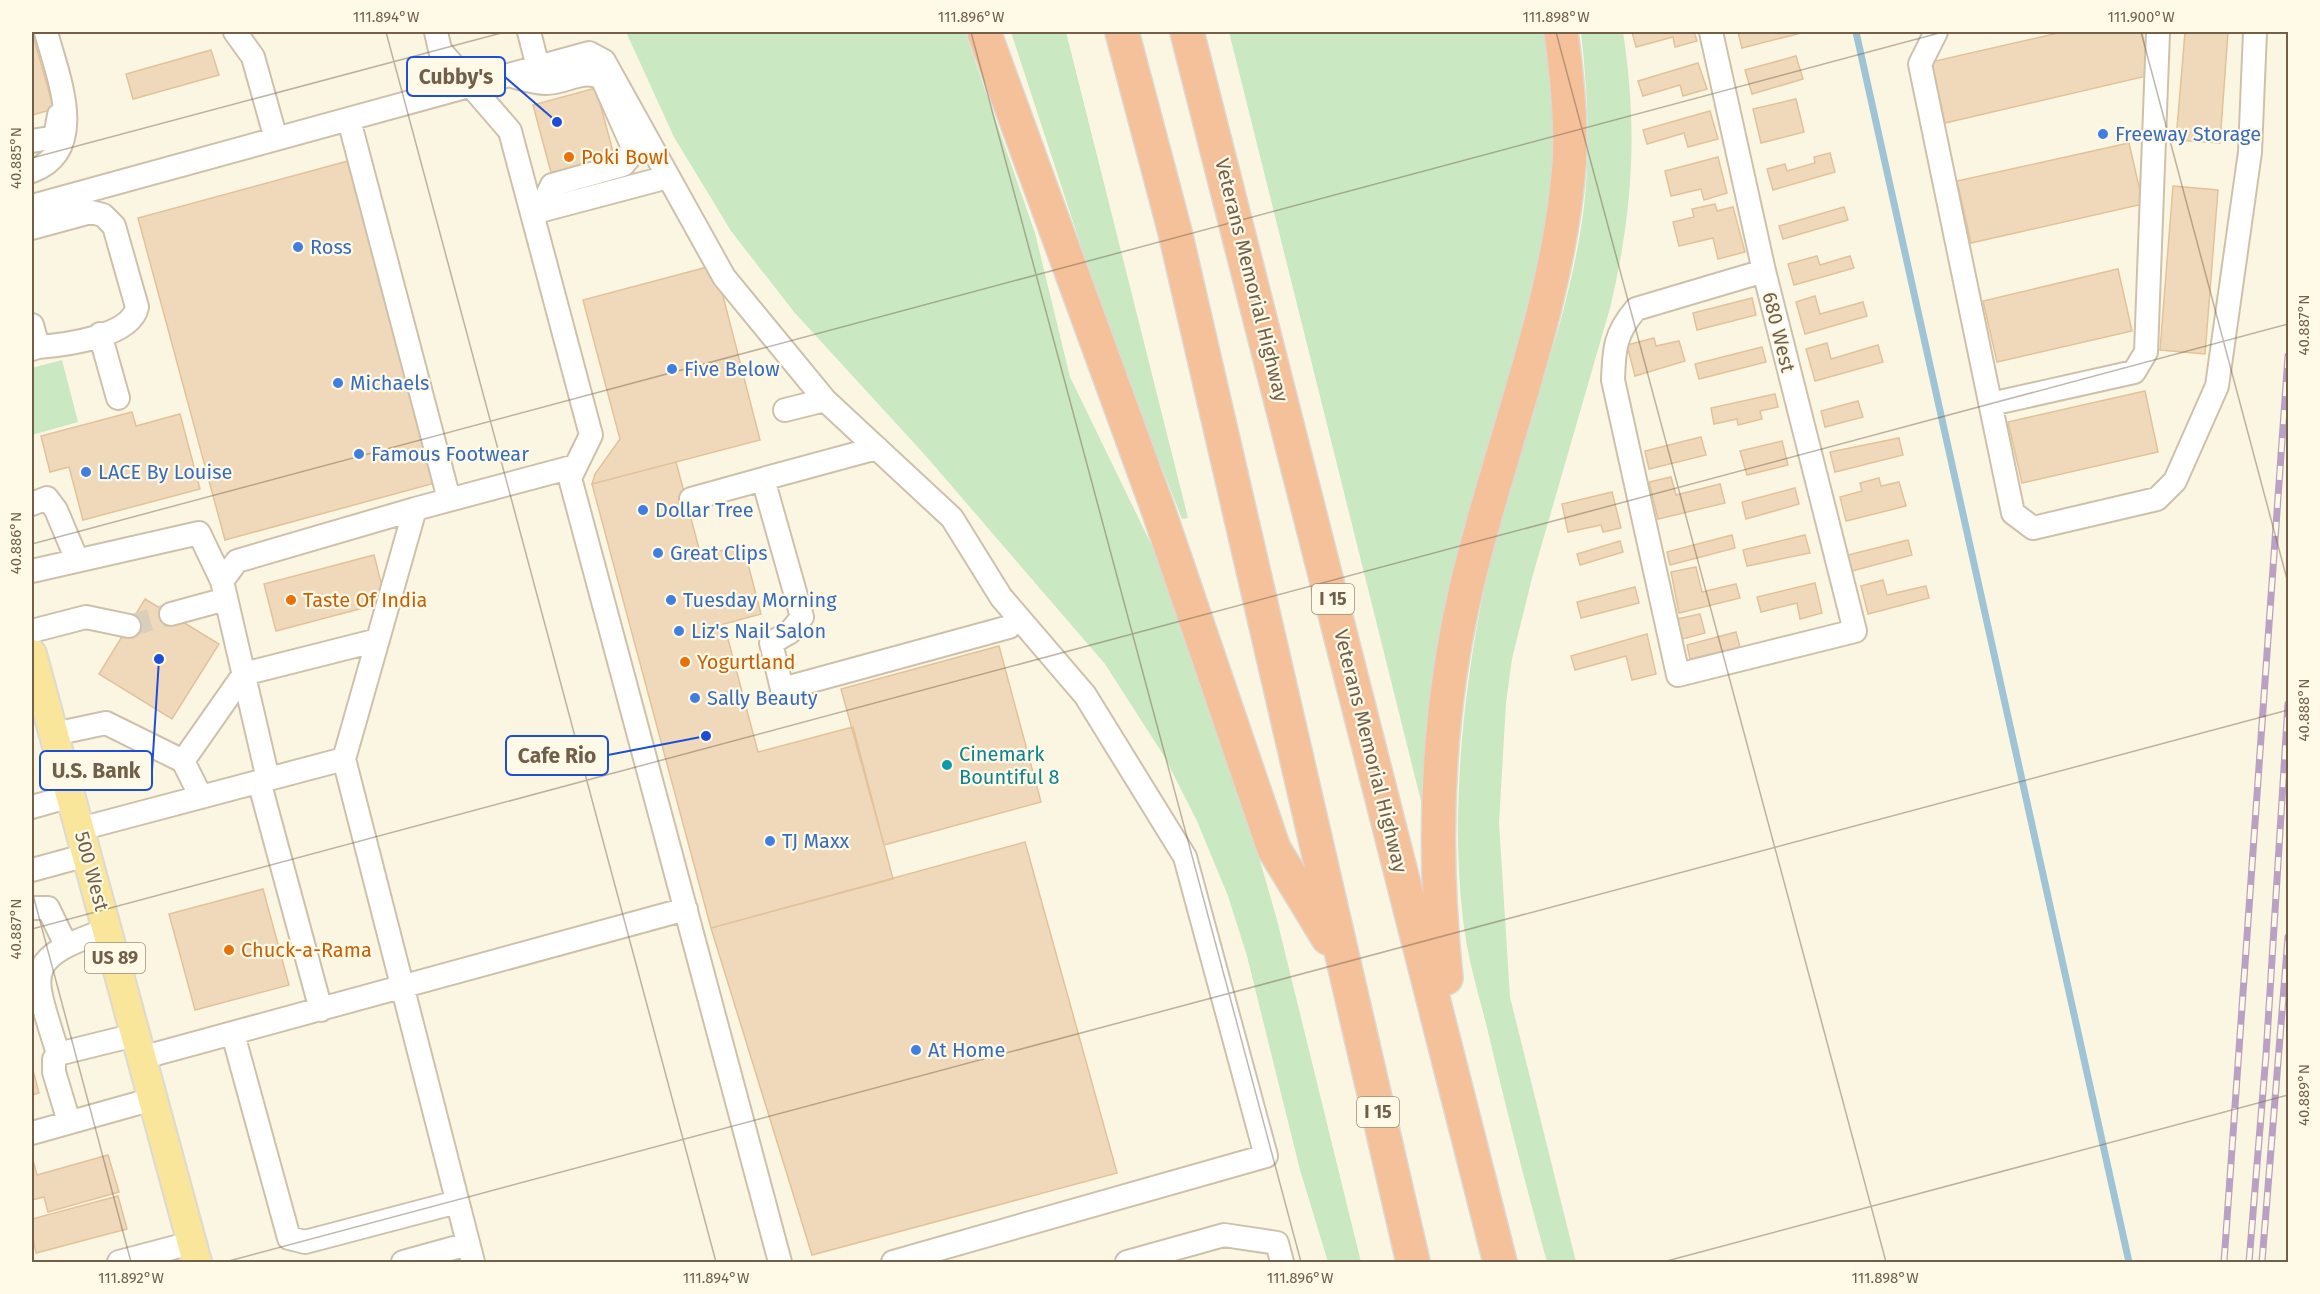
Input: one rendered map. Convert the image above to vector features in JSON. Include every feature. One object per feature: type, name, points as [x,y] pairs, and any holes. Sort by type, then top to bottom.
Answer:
[{"type":"highway","points":[[984,32],[1159,512],[1274,849],[1343,962]]},
{"type":"highway","name":"I 15","points":[[1122,32],[1175,232],[1413,1263]]},
{"type":"highway","name":"Veterans Memorial Highway","points":[[1187,32],[1500,1263]]},
{"type":"highway","points":[[1476,1166],[1442,942],[1436,831],[1438,774],[1448,681],[1466,588],[1555,254],[1569,167],[1569,108],[1561,32]]},
{"type":"main road","name":"500 West","points":[[32,654],[45,723],[71,796],[84,842],[194,1253]]},
{"type":"lane","points":[[32,162],[47,153],[55,136],[59,116],[45,61],[46,32]]},
{"type":"lane","points":[[32,171],[42,167],[56,156],[66,134],[67,114],[46,32]]},
{"type":"lane","points":[[235,32],[253,57],[276,139]]},
{"type":"lane","points":[[435,32],[440,50],[510,131],[535,212],[591,435],[570,478],[780,1263]]},
{"type":"lane","points":[[529,32],[538,67]]},
{"type":"lane","name":"680 West","points":[[1711,32],[1764,271],[1855,631],[1678,675],[1613,380],[1614,350],[1622,326],[1636,309],[1764,271]]},
{"type":"lane","points":[[1936,32],[1920,64],[2013,513],[2033,528],[2157,499],[2175,481],[2217,386],[2250,152],[2254,32]]},
{"type":"lane","points":[[1991,404],[2134,372],[2146,352],[2158,32]]},
{"type":"lane","points":[[32,206],[589,53],[604,61],[724,277],[825,400],[952,518],[1001,597],[1085,695],[1185,857],[1266,1156],[893,1263]]},
{"type":"lane","points":[[509,75],[547,83],[575,75],[594,74],[602,78],[631,143],[632,154],[623,165],[552,185],[535,212]]},
{"type":"lane","points":[[349,120],[449,499]]},
{"type":"lane","points":[[32,141],[55,136]]},
{"type":"lane","points":[[535,212],[668,177]]},
{"type":"lane","points":[[32,228],[91,212],[103,215],[114,225],[137,307],[135,316],[124,328],[61,345],[35,348],[32,325]]},
{"type":"lane","points":[[100,334],[118,398]]},
{"type":"lane","points":[[785,410],[825,400]]},
{"type":"lane","points":[[691,499],[877,448]]},
{"type":"lane","points":[[171,614],[224,590],[237,561],[449,499],[576,466]]},
{"type":"lane","points":[[763,479],[802,617],[790,632],[771,644],[782,689],[1009,627]]},
{"type":"lane","points":[[32,504],[47,498],[57,510],[77,560]]},
{"type":"lane","points":[[403,1263],[470,1253],[344,759],[415,509]]},
{"type":"lane","points":[[32,570],[199,533],[224,590],[244,674],[263,780],[321,1010]]},
{"type":"lane","points":[[32,631],[86,616],[129,626]]},
{"type":"lane","points":[[183,761],[244,674],[378,640]]},
{"type":"lane","points":[[45,723],[106,723],[183,761],[201,797]]},
{"type":"lane","points":[[32,870],[84,842],[201,797],[344,759]]},
{"type":"lane","points":[[32,807],[71,796]]},
{"type":"lane","points":[[32,908],[48,908],[66,945]]},
{"type":"lane","points":[[69,1122],[54,1072],[54,1059],[58,1054],[138,1047],[233,1034],[686,909]]},
{"type":"lane","points":[[58,1054],[37,983],[42,965],[66,945],[107,930]]},
{"type":"lane","points":[[233,1034],[289,1238],[305,1242],[458,1202]]},
{"type":"lane","points":[[32,1133],[153,1099]]},
{"type":"lane","points":[[1127,1263],[1224,1235],[1277,1243],[1282,1263]]},
{"type":"lane","points":[[119,1263],[194,1253]]},
{"type":"green space","points":[[626,32],[965,32],[1035,233],[1070,377],[1168,579],[1232,763],[1277,920],[1361,1262],[1328,1262],[1300,1170],[1247,956],[1228,896],[1197,821],[1164,756],[1105,664],[925,455],[794,312],[731,231],[674,137]]},
{"type":"green space","points":[[1011,32],[1066,32],[1188,518],[1182,519],[1134,396],[1079,240]]},
{"type":"green space","points":[[1229,32],[1551,32],[1556,58],[1553,234],[1424,813]]},
{"type":"green space","points":[[1581,32],[1623,32],[1631,103],[1632,137],[1628,204],[1618,273],[1610,308],[1532,578],[1512,659],[1506,703],[1499,823],[1510,997],[1576,1262],[1547,1262],[1467,948],[1459,875],[1459,781],[1468,685],[1483,593],[1503,511],[1560,322],[1578,245],[1586,192],[1588,138]]},
{"type":"green space","points":[[62,360],[78,422],[32,435],[32,368]]},
{"type":"building","points":[[32,32],[54,109],[32,115]]},
{"type":"building","points":[[1632,32],[1694,32],[1697,41],[1675,47],[1673,37],[1636,47]]},
{"type":"building","points":[[1738,32],[1805,32],[1742,48]]},
{"type":"building","points":[[2063,32],[2142,32],[2151,75],[1945,123],[1931,62]]},
{"type":"building","points":[[2185,32],[2228,32],[2220,143],[2176,140]]},
{"type":"building","points":[[211,50],[219,75],[133,99],[126,74]]},
{"type":"building","points":[[1796,56],[1803,79],[1752,94],[1745,70]]},
{"type":"building","points":[[1698,63],[1707,89],[1683,96],[1680,85],[1643,96],[1638,81]]},
{"type":"building","points":[[596,88],[616,163],[553,180],[533,105]]},
{"type":"building","points":[[1796,99],[1804,132],[1761,143],[1753,109]]},
{"type":"building","points":[[1710,111],[1718,139],[1688,147],[1684,133],[1647,144],[1643,130]]},
{"type":"building","points":[[2129,143],[2143,204],[1971,243],[1957,181]]},
{"type":"building","points":[[1830,153],[1835,172],[1773,190],[1767,169],[1785,164],[1787,171],[1815,163],[1814,157]]},
{"type":"building","points":[[1718,157],[1727,193],[1704,200],[1701,189],[1671,196],[1665,171]]},
{"type":"building","points":[[348,161],[435,483],[225,540],[138,218]]},
{"type":"building","points":[[2173,186],[2218,190],[2205,354],[2160,350]]},
{"type":"building","points":[[1715,204],[1717,211],[1733,207],[1745,252],[1718,259],[1713,238],[1679,246],[1673,222],[1694,217],[1692,209]]},
{"type":"building","points":[[1844,207],[1848,220],[1783,239],[1779,226]]},
{"type":"building","points":[[1817,256],[1820,265],[1850,256],[1854,268],[1794,285],[1788,264]]},
{"type":"building","name":"Five Below","points":[[715,265],[760,440],[592,484],[595,474],[620,439],[583,300]]},
{"type":"building","points":[[2118,269],[2132,331],[1997,362],[1983,301]]},
{"type":"building","points":[[1815,296],[1820,314],[1863,302],[1867,316],[1805,334],[1796,302]]},
{"type":"building","points":[[1752,298],[1756,315],[1697,330],[1693,313]]},
{"type":"building","points":[[1654,338],[1656,346],[1679,341],[1685,361],[1635,376],[1627,345]]},
{"type":"building","points":[[1827,343],[1831,359],[1878,345],[1883,362],[1815,381],[1806,349]]},
{"type":"building","points":[[1762,347],[1766,362],[1699,379],[1695,364]]},
{"type":"building","points":[[2145,391],[2158,452],[2022,483],[2008,422]]},
{"type":"building","points":[[1775,394],[1778,407],[1760,411],[1762,419],[1738,425],[1737,419],[1714,424],[1711,408]]},
{"type":"building","points":[[1858,401],[1863,417],[1825,427],[1821,411]]},
{"type":"building","points":[[132,412],[136,426],[180,414],[200,489],[83,520],[69,467],[50,472],[41,436]]},
{"type":"building","points":[[1701,437],[1706,455],[1649,469],[1645,451]]},
{"type":"building","points":[[1899,438],[1903,455],[1835,472],[1830,452]]},
{"type":"building","points":[[1782,441],[1788,465],[1747,475],[1740,451]]},
{"type":"building","points":[[676,462],[701,556],[743,545],[761,614],[724,624],[758,752],[853,727],[893,879],[711,928],[592,484]]},
{"type":"building","points":[[1671,477],[1676,495],[1720,484],[1725,503],[1658,519],[1649,482]]},
{"type":"building","points":[[1879,478],[1881,486],[1899,482],[1906,506],[1846,521],[1840,497],[1862,491],[1860,483]]},
{"type":"building","points":[[1795,488],[1799,504],[1746,519],[1742,502]]},
{"type":"building","points":[[1612,492],[1621,528],[1603,532],[1601,525],[1568,532],[1562,504]]},
{"type":"building","points":[[1732,535],[1735,548],[1670,565],[1667,552]]},
{"type":"building","points":[[1805,535],[1810,553],[1747,566],[1743,550]]},
{"type":"building","points":[[1908,540],[1912,555],[1852,571],[1848,555]]},
{"type":"building","points":[[1620,541],[1623,552],[1580,565],[1577,554]]},
{"type":"building","points":[[374,555],[386,602],[276,631],[264,584]]},
{"type":"building","points":[[1696,567],[1702,592],[1736,584],[1740,598],[1679,613],[1671,572]]},
{"type":"building","points":[[1883,580],[1887,595],[1926,586],[1929,598],[1868,614],[1861,586]]},
{"type":"building","points":[[1815,583],[1822,613],[1800,619],[1797,603],[1761,612],[1757,597]]},
{"type":"building","points":[[1635,587],[1639,603],[1581,618],[1577,602]]},
{"type":"building","points":[[145,599],[219,644],[172,719],[99,674]]},
{"type":"building","points":[[1700,614],[1705,633],[1682,639],[1677,619]]},
{"type":"building","points":[[1736,632],[1740,647],[1690,659],[1687,645]]},
{"type":"building","points":[[1647,634],[1656,674],[1632,680],[1626,656],[1575,670],[1571,656]]},
{"type":"building","name":"Cinemark Bountiful 8","points":[[999,646],[1041,802],[884,845],[841,689]]},
{"type":"building","name":"At Home","points":[[1025,842],[1117,1173],[812,1255],[711,928]]},
{"type":"building","name":"Chuck-a-Rama","points":[[263,889],[289,985],[195,1010],[169,914]]},
{"type":"building","points":[[32,1066],[39,1093],[32,1095]]},
{"type":"building","points":[[108,1155],[119,1192],[48,1212],[44,1197],[32,1200],[32,1157],[37,1175]]},
{"type":"building","points":[[118,1196],[127,1229],[36,1253],[32,1219]]},
{"type":"waterway","points":[[1856,32],[2129,1262]]},
{"type":"tunnel","points":[[129,626],[171,614]]},
{"type":"railway","points":[[2224,1262],[2288,356]]},
{"type":"railway","points":[[2249,1262],[2266,1055],[2288,704]]},
{"type":"railway","points":[[2262,1262],[2288,937]]},
{"type":"place","name":"Cubby's","points":[[557,122]]},
{"type":"place","name":"Freeway Storage","points":[[2103,134]]},
{"type":"place","name":"Poki Bowl","points":[[569,157]]},
{"type":"place","name":"Ross","points":[[298,247]]},
{"type":"place","name":"Five Below","points":[[672,369]]},
{"type":"place","name":"Michaels","points":[[338,383]]},
{"type":"place","name":"Famous Footwear","points":[[359,454]]},
{"type":"place","name":"LACE By Louise","points":[[86,472]]},
{"type":"place","name":"Dollar Tree","points":[[643,510]]},
{"type":"place","name":"Great Clips","points":[[658,553]]},
{"type":"place","name":"Taste Of India","points":[[291,600]]},
{"type":"place","name":"Tuesday Morning","points":[[671,600]]},
{"type":"place","name":"Liz's Nail Salon","points":[[679,631]]},
{"type":"place","name":"U.S. Bank","points":[[159,659]]},
{"type":"place","name":"Yogurtland","points":[[685,662]]},
{"type":"place","name":"Sally Beauty","points":[[695,698]]},
{"type":"place","name":"Cafe Rio","points":[[706,736]]},
{"type":"place","name":"Cinemark Bountiful 8","points":[[947,765]]},
{"type":"place","name":"TJ Maxx","points":[[770,841]]},
{"type":"place","name":"Chuck-a-Rama","points":[[229,950]]},
{"type":"place","name":"At Home","points":[[916,1050]]}]
